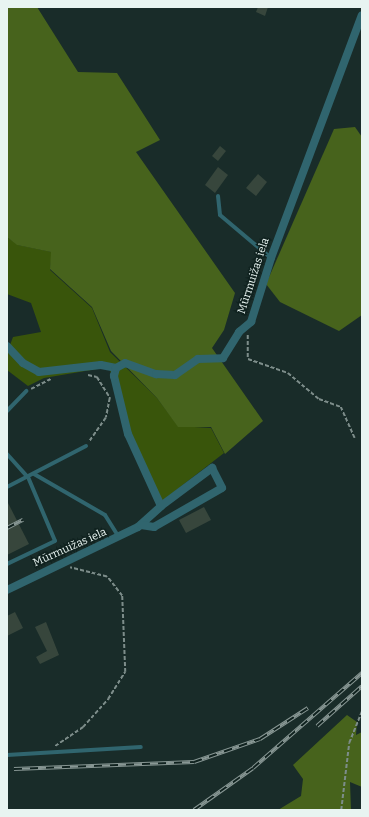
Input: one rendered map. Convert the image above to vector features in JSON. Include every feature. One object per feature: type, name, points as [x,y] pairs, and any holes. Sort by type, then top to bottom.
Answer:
[{"type":"street","name":"Mūrmuižas iela","points":[[116,368],[124,363],[156,374],[176,375],[198,359],[223,358],[239,332],[251,322],[271,258],[362,14]]},
{"type":"street","points":[[7,346],[23,363],[39,372],[101,365],[116,368],[114,376],[128,434],[161,506]]},
{"type":"street","name":"Mūrmuižas iela","points":[[7,590],[57,565],[119,538],[141,524],[161,506],[212,468],[222,488],[154,526],[141,524]]},
{"type":"lane","points":[[218,196],[220,214],[271,258]]},
{"type":"lane","points":[[7,411],[26,391]]},
{"type":"lane","points":[[7,487],[86,446]]},
{"type":"lane","points":[[7,454],[28,477],[55,541],[7,564]]},
{"type":"lane","points":[[34,474],[105,515],[119,538]]},
{"type":"lane","points":[[7,756],[47,751],[142,747]]},
{"type":"path","points":[[251,322],[245,345],[248,359],[288,373],[319,399],[341,407],[354,438]]},
{"type":"path","points":[[80,375],[97,377],[110,398],[106,418],[86,446]]},
{"type":"path","points":[[26,391],[56,378]]},
{"type":"path","points":[[47,751],[83,727],[108,699],[125,672],[122,596],[107,577],[57,565]]},
{"type":"path","points":[[341,810],[349,743],[362,710]]},
{"type":"green space","points":[[7,7],[37,7],[78,72],[117,73],[160,140],[136,152],[235,293],[224,330],[212,348],[263,421],[225,454],[211,427],[178,427],[157,398],[111,351],[92,307],[50,269],[51,252],[17,245],[7,237]]},
{"type":"green space","points":[[355,127],[362,137],[362,315],[339,331],[280,302],[266,284],[334,129]]},
{"type":"green space","points":[[7,237],[18,245],[52,252],[50,270],[92,308],[110,352],[157,398],[178,426],[211,428],[224,453],[162,501],[130,438],[109,367],[44,378],[28,386],[7,370],[7,353],[13,337],[41,332],[31,303],[7,294]]},
{"type":"green space","points":[[347,715],[357,722],[356,735],[362,732],[362,787],[350,782],[351,810],[278,810],[301,796],[303,779],[293,765]]},
{"type":"building","points":[[258,7],[268,7],[265,16],[256,12]]},
{"type":"building","points":[[220,146],[226,151],[218,161],[212,156]]},
{"type":"building","points":[[218,167],[228,175],[215,193],[205,185]]},
{"type":"building","points":[[258,174],[267,182],[256,196],[246,188]]},
{"type":"building","points":[[7,501],[29,544],[7,555]]},
{"type":"building","points":[[204,507],[211,520],[186,533],[179,520]]},
{"type":"building","points":[[15,612],[23,628],[7,636],[7,616]]},
{"type":"building","points":[[46,622],[59,655],[40,664],[36,657],[47,651],[35,627]]},
{"type":"railway","points":[[7,528],[23,520]]},
{"type":"railway","points":[[194,810],[253,768],[362,673]]},
{"type":"railway","points":[[317,726],[362,686]]},
{"type":"railway","points":[[14,769],[194,762],[260,739],[308,708]]}]
